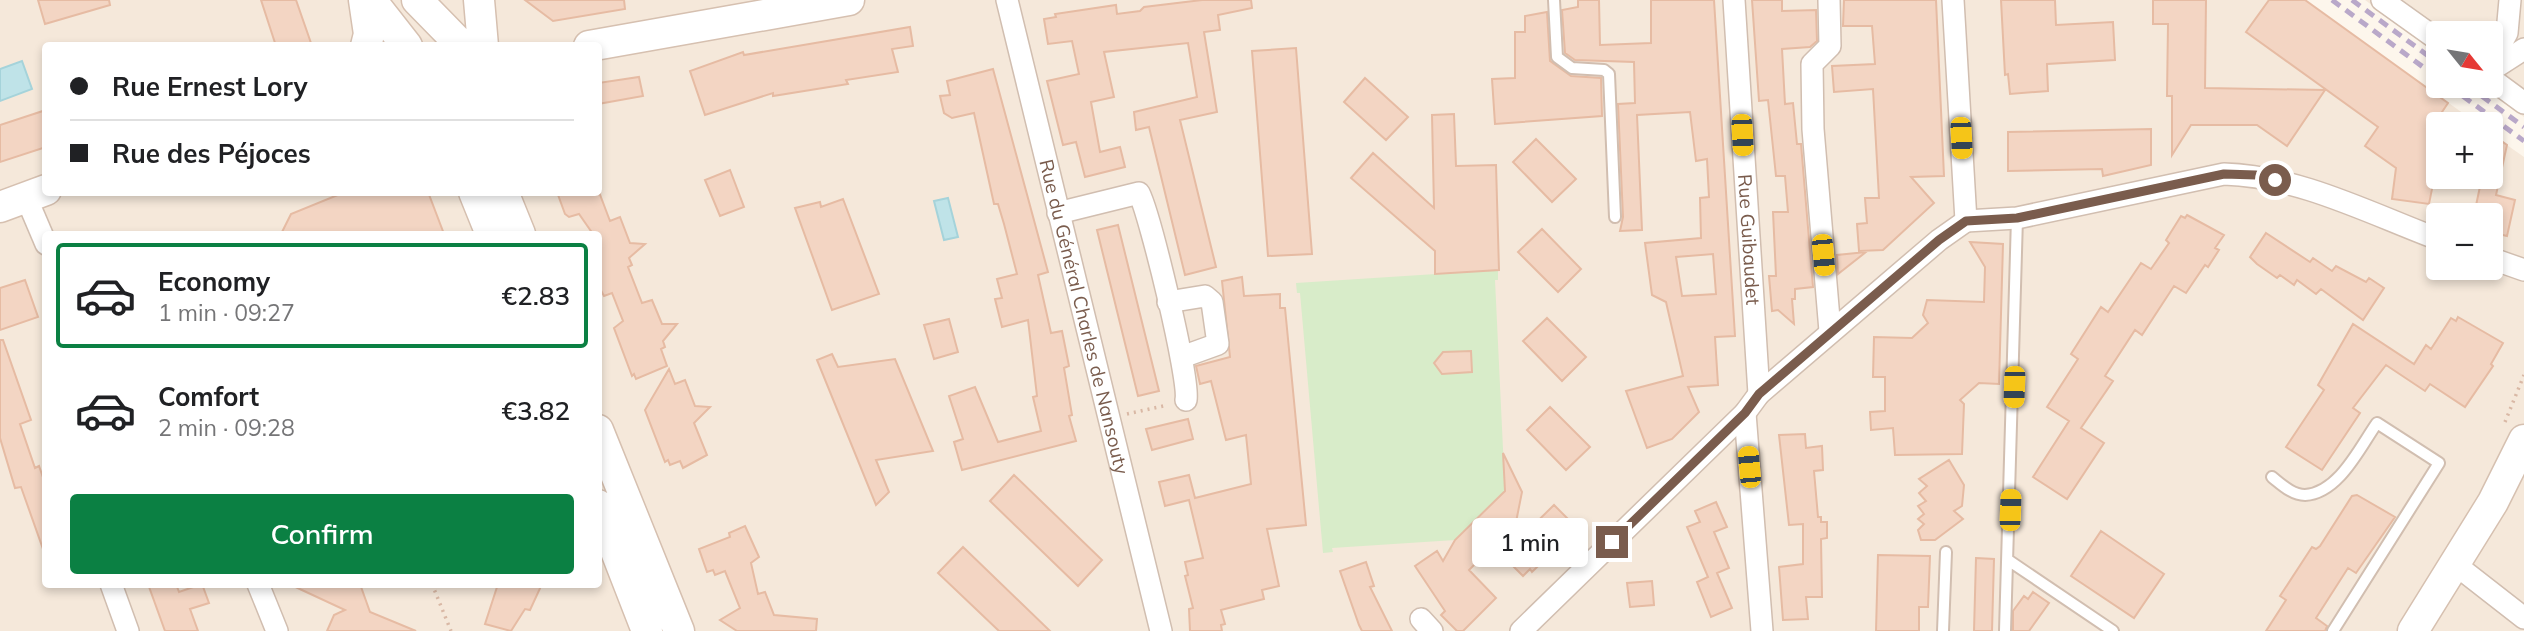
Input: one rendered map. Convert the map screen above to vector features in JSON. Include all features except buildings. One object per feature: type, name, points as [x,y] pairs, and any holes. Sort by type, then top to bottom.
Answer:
[{"type":"main road","points":[[364,0],[369,34],[367,42]]},
{"type":"main road","points":[[371,0],[404,42]]},
{"type":"main road","points":[[417,0],[458,42]]},
{"type":"main road","points":[[602,44],[849,0]]},
{"type":"main road","points":[[476,196],[490,231]]},
{"type":"main road","points":[[505,196],[519,231]]},
{"type":"main road","points":[[602,440],[679,631]]},
{"type":"main road","points":[[2413,631],[2456,565],[2524,440]]},
{"type":"main road","points":[[602,515],[647,631]]},
{"type":"street","name":"Rue du Général Charles de Nansouty","points":[[1007,0],[1161,631]]},
{"type":"street","name":"Rue Guibaudet","points":[[1734,0],[1759,394]]},
{"type":"street","points":[[1829,0],[1830,46],[1812,64],[1813,129],[1829,331]]},
{"type":"street","points":[[1953,0],[1966,221]]},
{"type":"street","points":[[2382,0],[2426,31]]},
{"type":"street","points":[[2503,40],[2507,33],[2510,0]]},
{"type":"street","points":[[2503,63],[2524,49]]},
{"type":"street","points":[[2503,88],[2524,103]]},
{"type":"street","points":[[1521,631],[1745,413],[1759,394],[1829,331],[1966,221],[2017,218],[2224,174],[2256,175],[2294,184],[2426,234]]},
{"type":"street","points":[[1058,213],[1139,194],[1182,357],[1188,389],[1186,400]]},
{"type":"street","points":[[24,198],[42,233]]},
{"type":"street","points":[[2503,263],[2524,270]]},
{"type":"street","points":[[1168,302],[1205,296],[1210,297],[1212,302],[1217,344],[1182,357]]},
{"type":"street","points":[[1745,413],[1762,631]]},
{"type":"street","points":[[2456,565],[2524,618]]},
{"type":"street","points":[[112,588],[128,631]]},
{"type":"street","points":[[260,588],[277,631]]},
{"type":"lane","points":[[1554,0],[1557,57],[1573,68],[1604,70],[1609,74],[1615,217]]},
{"type":"lane","points":[[2005,631],[2017,218]]},
{"type":"lane","points":[[2272,477],[2292,492],[2306,495],[2329,486],[2377,423],[2439,463],[2333,631]]},
{"type":"lane","points":[[1943,631],[1946,552]]},
{"type":"lane","points":[[2008,560],[2113,631]]},
{"type":"path","points":[[1109,420],[1186,400]]},
{"type":"path","points":[[434,588],[451,631]]},
{"type":"shaded area","points":[[0,0],[2305,0],[2426,87],[2426,98],[2442,98],[2461,112],[2426,112],[2426,189],[2503,189],[2503,142],[2524,157],[2524,631],[0,631]]},
{"type":"shaded area","points":[[2365,0],[2524,0],[2524,117],[2498,98],[2503,98],[2503,21],[2426,21],[2426,45]]},
{"type":"green space","points":[[1498,270],[1498,280],[1495,280],[1505,491],[1455,540],[1332,548],[1333,552],[1323,553],[1300,293],[1297,293],[1296,283]]},
{"type":"water","points":[[22,61],[32,89],[0,101],[0,69]]},
{"type":"water","points":[[948,198],[958,237],[944,240],[934,201]]},
{"type":"railway","points":[[2332,0],[2426,69]]},
{"type":"railway","points":[[2352,0],[2426,54]]},
{"type":"railway","points":[[2465,98],[2524,141]]},
{"type":"railway","points":[[2484,98],[2524,127]]},
{"type":"route","points":[[1612,542],[1745,413],[1759,394],[1829,331],[1966,221],[2017,218],[2224,174],[2256,175],[2275,180]]}]
